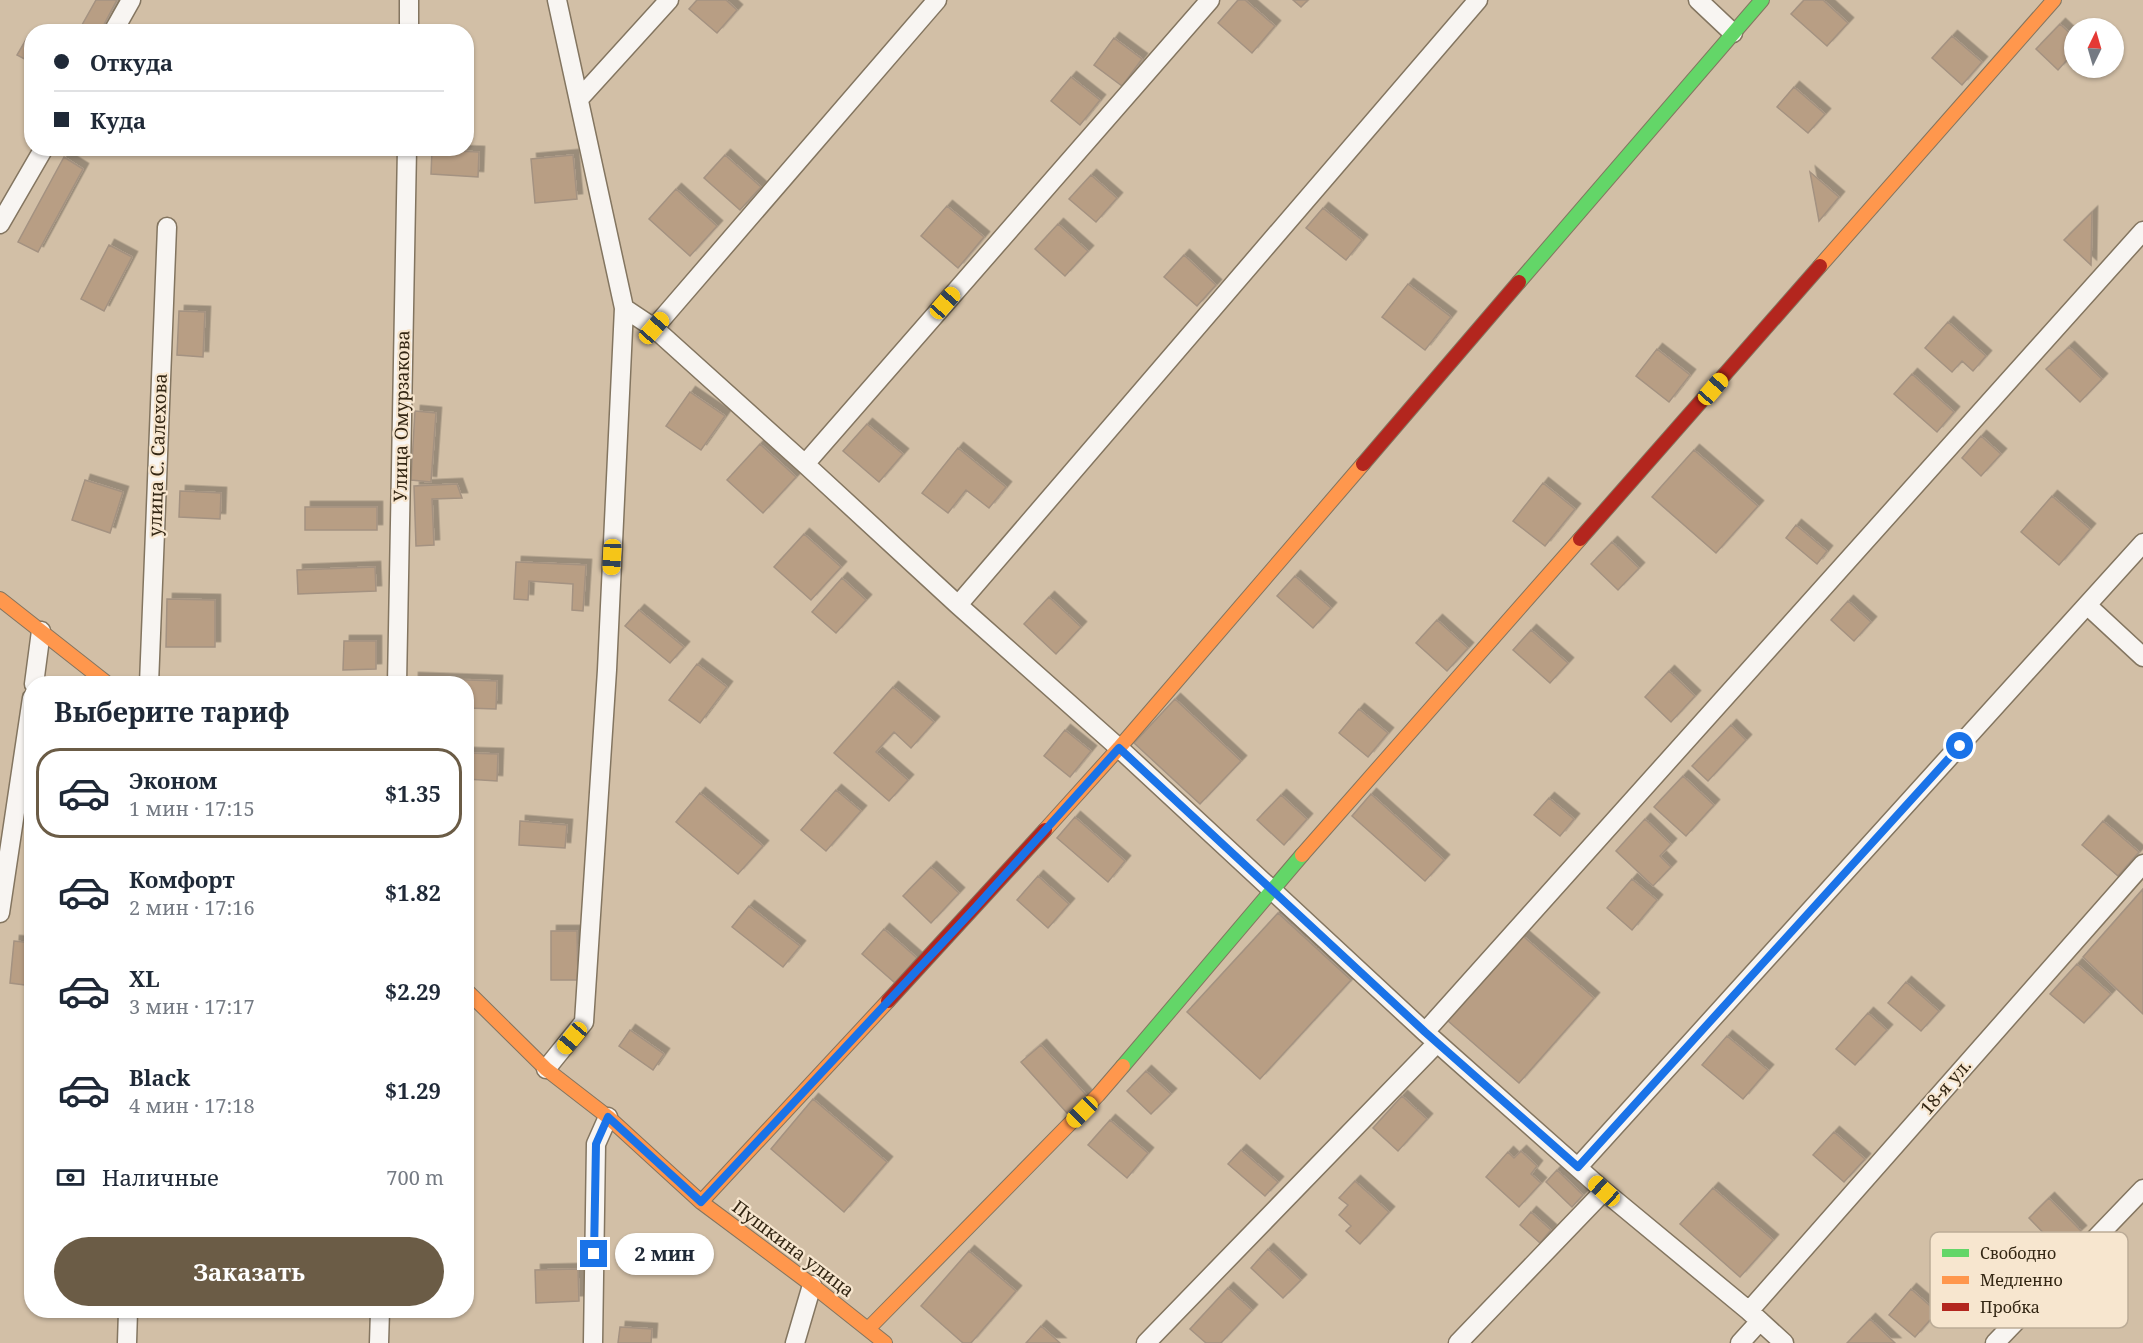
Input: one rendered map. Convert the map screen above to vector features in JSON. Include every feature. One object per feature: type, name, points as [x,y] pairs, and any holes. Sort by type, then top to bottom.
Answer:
[{"type":"main road","points":[[701,1202],[975,908],[1119,748],[1761,0]]},
{"type":"main road","points":[[868,1329],[1098,1095],[1272,889],[2054,0]]},
{"type":"main road","points":[[0,599],[98,676]]},
{"type":"main road","name":"Пушкина улица","points":[[474,998],[546,1069],[608,1117],[701,1202],[885,1343]]},
{"type":"street","points":[[117,24],[131,0]]},
{"type":"street","points":[[409,0],[409,24]]},
{"type":"street","points":[[546,1069],[584,1022],[607,670],[624,308],[557,0]]},
{"type":"street","points":[[579,99],[669,0]]},
{"type":"street","points":[[654,328],[937,0]]},
{"type":"street","points":[[805,464],[1210,0]]},
{"type":"street","points":[[958,605],[1478,0]]},
{"type":"street","points":[[1698,0],[1733,33]]},
{"type":"street","points":[[0,224],[39,156]]},
{"type":"street","name":"Улица Омурзакова","points":[[397,676],[407,156]]},
{"type":"street","name":"улица С. Салехова","points":[[150,676],[167,227]]},
{"type":"street","points":[[1146,1343],[1431,1038],[2143,231]]},
{"type":"street","points":[[624,308],[654,328],[1119,748],[1431,1038],[1604,1191],[1755,1316],[1784,1343]]},
{"type":"street","points":[[1578,1167],[2143,543]]},
{"type":"street","points":[[2088,606],[2143,657]]},
{"type":"street","points":[[34,676],[41,631]]},
{"type":"street","points":[[0,913],[24,752]]},
{"type":"street","name":"18-я ул.","points":[[1740,1343],[1755,1316],[2143,864]]},
{"type":"street","points":[[593,1343],[596,1144],[608,1117]]},
{"type":"street","points":[[2102,1232],[2143,1189]]},
{"type":"street","points":[[1458,1343],[1604,1191]]},
{"type":"street","points":[[795,1343],[812,1285]]},
{"type":"street","points":[[127,1343],[128,1318]]},
{"type":"street","points":[[379,1343],[380,1318]]},
{"type":"street","points":[[1995,1343],[2009,1328]]},
{"type":"building","points":[[96,0],[117,0],[104,24],[82,24]]},
{"type":"building","points":[[697,0],[726,0],[737,10],[717,33],[689,9]]},
{"type":"building","points":[[1238,0],[1245,0],[1275,26],[1252,53],[1218,23]]},
{"type":"building","points":[[1293,0],[1308,0],[1301,7]]},
{"type":"building","points":[[1804,0],[1823,0],[1848,23],[1827,46],[1791,14]]},
{"type":"building","points":[[2060,24],[2064,28],[2064,63],[2058,70],[2036,49]]},
{"type":"building","points":[[1952,36],[1982,62],[1962,85],[1932,58]]},
{"type":"building","points":[[1114,38],[1142,59],[1122,86],[1094,65]]},
{"type":"building","points":[[24,43],[24,59],[17,55]]},
{"type":"building","points":[[1071,77],[1100,100],[1080,125],[1051,101]]},
{"type":"building","points":[[1794,87],[1825,114],[1808,133],[1777,107]]},
{"type":"building","points":[[474,152],[479,152],[478,177],[431,174],[432,156],[474,156]]},
{"type":"building","points":[[573,155],[577,199],[535,203],[531,159]]},
{"type":"building","points":[[725,155],[761,187],[740,210],[704,178]]},
{"type":"building","points":[[64,157],[83,169],[38,252],[18,242]]},
{"type":"building","points":[[1810,172],[1839,197],[1819,221]]},
{"type":"building","points":[[1091,175],[1117,198],[1096,222],[1069,199]]},
{"type":"building","points":[[676,189],[717,226],[690,256],[649,219]]},
{"type":"building","points":[[947,206],[984,237],[958,268],[921,236]]},
{"type":"building","points":[[1323,208],[1362,240],[1346,260],[1306,228]]},
{"type":"building","points":[[2092,212],[2091,265],[2064,240]]},
{"type":"building","points":[[1058,224],[1088,251],[1065,276],[1035,249]]},
{"type":"building","points":[[109,245],[132,257],[104,311],[81,299]]},
{"type":"building","points":[[1184,255],[1216,285],[1197,306],[1164,277]]},
{"type":"building","points":[[1408,284],[1451,317],[1425,350],[1382,317]]},
{"type":"building","points":[[179,311],[205,312],[203,357],[177,355]]},
{"type":"building","points":[[1948,322],[1986,356],[1973,371],[1962,361],[1952,372],[1925,348]]},
{"type":"building","points":[[2069,347],[2102,379],[2080,402],[2046,369]]},
{"type":"building","points":[[1657,349],[1690,375],[1669,402],[1636,376]]},
{"type":"building","points":[[1912,374],[1954,412],[1937,432],[1894,394]]},
{"type":"building","points":[[690,392],[725,416],[701,450],[666,426]]},
{"type":"building","points":[[415,411],[436,413],[431,482],[411,480]]},
{"type":"building","points":[[867,424],[903,454],[879,482],[843,451]]},
{"type":"building","points":[[1981,436],[2001,454],[1981,476],[1962,458]]},
{"type":"building","points":[[760,444],[796,477],[763,513],[727,480]]},
{"type":"building","points":[[958,448],[1006,487],[989,508],[966,490],[948,513],[922,493]]},
{"type":"building","points":[[1694,450],[1758,506],[1716,553],[1652,497]]},
{"type":"building","points":[[85,480],[123,492],[110,533],[72,520]]},
{"type":"building","points":[[1543,483],[1575,509],[1545,546],[1513,521]]},
{"type":"building","points":[[457,484],[462,498],[432,499],[434,545],[416,546],[414,486]]},
{"type":"building","points":[[180,491],[221,493],[220,519],[179,517]]},
{"type":"building","points":[[2052,496],[2090,529],[2059,565],[2021,532]]},
{"type":"building","points":[[305,507],[377,507],[377,530],[305,530]]},
{"type":"building","points":[[1796,525],[1827,551],[1817,564],[1786,538]]},
{"type":"building","points":[[804,534],[841,567],[811,600],[774,567]]},
{"type":"building","points":[[1612,542],[1639,568],[1618,590],[1591,564]]},
{"type":"building","points":[[516,562],[586,565],[583,611],[572,610],[573,584],[529,581],[528,600],[514,599]]},
{"type":"building","points":[[375,567],[376,591],[298,594],[297,570]]},
{"type":"building","points":[[1295,576],[1331,608],[1313,628],[1277,596]]},
{"type":"building","points":[[842,578],[866,600],[836,633],[812,612]]},
{"type":"building","points":[[1049,597],[1081,627],[1056,654],[1024,624]]},
{"type":"building","points":[[167,599],[215,600],[215,647],[166,647]]},
{"type":"building","points":[[1848,601],[1871,622],[1854,641],[1831,620]]},
{"type":"building","points":[[639,610],[684,647],[670,663],[625,626]]},
{"type":"building","points":[[1437,620],[1468,648],[1447,671],[1416,643]]},
{"type":"building","points":[[1531,630],[1568,663],[1550,683],[1513,650]]},
{"type":"building","points":[[344,641],[376,641],[376,669],[343,670]]},
{"type":"building","points":[[697,664],[727,687],[700,723],[669,700]]},
{"type":"building","points":[[1669,671],[1695,696],[1671,722],[1645,697]]},
{"type":"building","points":[[474,680],[497,681],[496,709],[474,708]]},
{"type":"building","points":[[893,687],[934,722],[911,748],[894,732],[876,752],[908,780],[889,801],[834,753]]},
{"type":"building","points":[[1175,699],[1241,761],[1200,804],[1134,743]]},
{"type":"building","points":[[1359,709],[1388,733],[1368,757],[1339,733]]},
{"type":"building","points":[[1731,725],[1746,740],[1708,781],[1692,766]]},
{"type":"building","points":[[1065,730],[1091,751],[1070,777],[1044,756]]},
{"type":"building","points":[[474,753],[498,754],[497,781],[474,780]]},
{"type":"building","points":[[1683,776],[1714,805],[1686,836],[1654,807]]},
{"type":"building","points":[[836,790],[861,811],[826,851],[801,830]]},
{"type":"building","points":[[700,793],[763,846],[738,874],[676,822]]},
{"type":"building","points":[[1371,794],[1444,860],[1425,881],[1352,816]]},
{"type":"building","points":[[1281,795],[1307,819],[1284,845],[1257,820]]},
{"type":"building","points":[[1549,798],[1574,819],[1560,836],[1534,815]]},
{"type":"building","points":[[1075,817],[1125,861],[1108,882],[1057,838]]},
{"type":"building","points":[[1645,819],[1671,844],[1660,856],[1671,867],[1653,886],[1616,851]]},
{"type":"building","points":[[520,821],[567,825],[565,848],[519,845]]},
{"type":"building","points":[[2103,821],[2139,852],[2118,876],[2082,845]]},
{"type":"building","points":[[931,867],[959,893],[931,923],[903,896]]},
{"type":"building","points":[[1038,876],[1069,904],[1048,928],[1017,900]]},
{"type":"building","points":[[1632,879],[1657,900],[1632,930],[1607,908]]},
{"type":"building","points":[[2143,889],[2143,1014],[2083,957]]},
{"type":"building","points":[[749,906],[800,946],[783,967],[732,927]]},
{"type":"building","points":[[1278,913],[1351,980],[1260,1079],[1187,1012]]},
{"type":"building","points":[[884,929],[917,958],[895,983],[862,954]]},
{"type":"building","points":[[551,931],[577,931],[578,980],[551,980]]},
{"type":"building","points":[[1523,936],[1594,998],[1519,1083],[1448,1021]]},
{"type":"building","points":[[14,941],[24,942],[24,985],[10,983]]},
{"type":"building","points":[[2077,964],[2111,994],[2084,1023],[2050,994]]},
{"type":"building","points":[[1906,982],[1939,1011],[1921,1031],[1888,1003]]},
{"type":"building","points":[[1868,1013],[1887,1030],[1855,1065],[1836,1049]]},
{"type":"building","points":[[630,1030],[664,1054],[653,1070],[619,1046]]},
{"type":"building","points":[[1727,1036],[1768,1070],[1743,1099],[1702,1065]]},
{"type":"building","points":[[1041,1045],[1087,1096],[1067,1113],[1021,1062]]},
{"type":"building","points":[[1146,1071],[1171,1094],[1151,1114],[1127,1091]]},
{"type":"building","points":[[1402,1096],[1427,1119],[1398,1151],[1373,1128]]},
{"type":"building","points":[[813,1099],[887,1162],[844,1212],[771,1149]]},
{"type":"building","points":[[1110,1120],[1148,1153],[1127,1178],[1088,1145]]},
{"type":"building","points":[[1834,1132],[1865,1159],[1844,1182],[1813,1155]]},
{"type":"building","points":[[1241,1150],[1278,1182],[1265,1196],[1228,1164]]},
{"type":"building","points":[[1521,1151],[1537,1166],[1531,1174],[1541,1183],[1519,1207],[1486,1177],[1508,1152],[1514,1158]]},
{"type":"building","points":[[1557,1170],[1583,1195],[1572,1207],[1546,1182]]},
{"type":"building","points":[[1355,1181],[1389,1212],[1360,1244],[1346,1231],[1351,1226],[1339,1215],[1348,1205],[1339,1198]]},
{"type":"building","points":[[1713,1188],[1773,1240],[1740,1277],[1680,1224]]},
{"type":"building","points":[[2049,1198],[2081,1231],[2043,1232],[2029,1218]]},
{"type":"building","points":[[1531,1212],[1551,1230],[1540,1243],[1520,1225]]},
{"type":"building","points":[[1268,1249],[1301,1280],[1283,1298],[1251,1268]]},
{"type":"building","points":[[969,1251],[1016,1291],[971,1343],[963,1343],[921,1306]]},
{"type":"building","points":[[578,1269],[579,1301],[536,1303],[535,1270]]},
{"type":"building","points":[[1228,1288],[1252,1310],[1221,1343],[1206,1343],[1190,1329]]},
{"type":"building","points":[[1911,1289],[1930,1306],[1930,1320],[1915,1337],[1889,1315]]},
{"type":"building","points":[[1870,1319],[1895,1343],[1847,1343]]},
{"type":"building","points":[[1041,1326],[1060,1343],[1026,1343]]},
{"type":"building","points":[[620,1327],[652,1329],[651,1343],[618,1343]]},
{"type":"traffic: fast","points":[[1519,282],[1762,0]]},
{"type":"traffic: fast","points":[[1123,1066],[1302,855]]},
{"type":"traffic: slow","points":[[1820,266],[2054,0]]},
{"type":"traffic: slow","points":[[1045,830],[1119,748],[1363,464]]},
{"type":"traffic: slow","points":[[1302,855],[1580,539]]},
{"type":"traffic: slow","points":[[0,599],[98,676]]},
{"type":"traffic: slow","points":[[474,998],[546,1069],[608,1117],[701,1202],[885,1343]]},
{"type":"traffic: slow","points":[[701,1202],[888,1001]]},
{"type":"traffic: slow","points":[[868,1329],[1098,1095],[1123,1066]]},
{"type":"traffic: jam","points":[[1580,539],[1820,266]]},
{"type":"traffic: jam","points":[[1363,464],[1519,282]]},
{"type":"traffic: jam","points":[[888,1001],[1045,830]]},
{"type":"route","points":[[594,1254],[596,1144],[608,1117],[701,1202],[975,908],[1119,748],[1425,1032],[1578,1167],[1960,746]]}]
